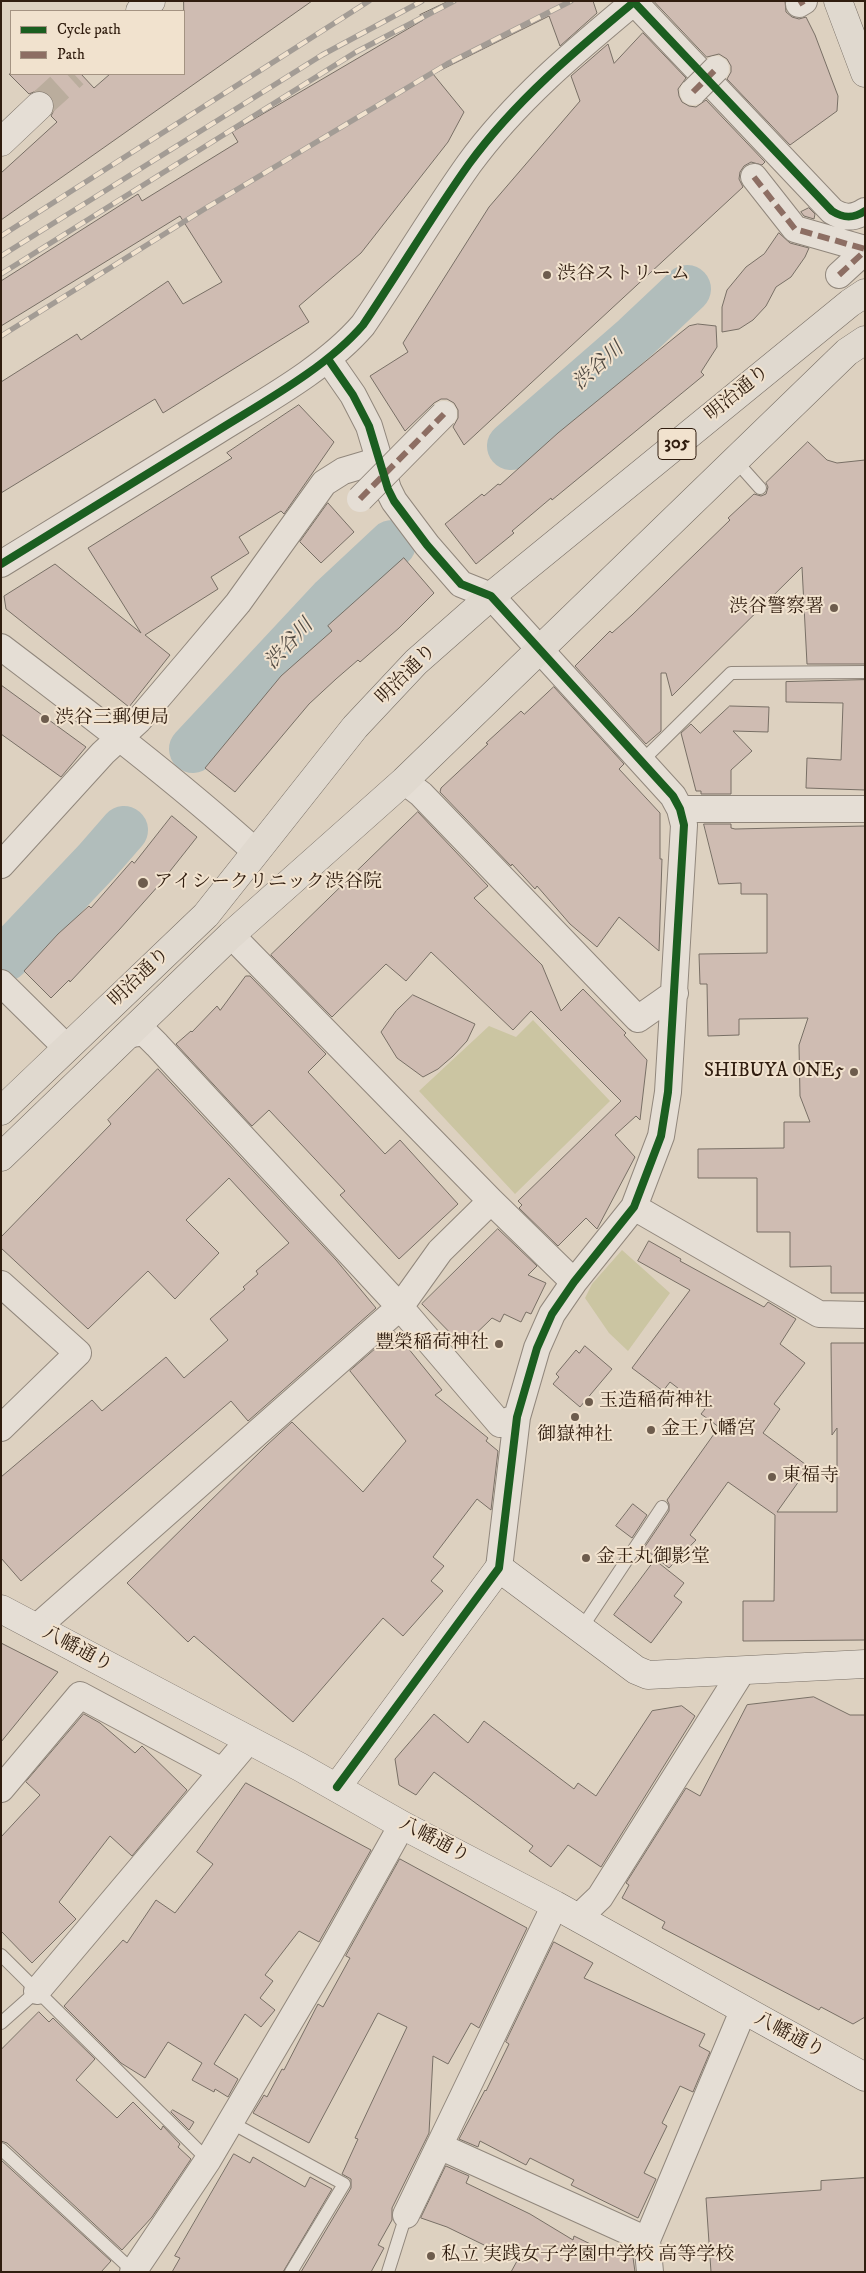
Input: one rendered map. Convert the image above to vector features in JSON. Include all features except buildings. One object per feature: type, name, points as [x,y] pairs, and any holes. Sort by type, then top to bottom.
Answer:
[{"type":"main road","points":[[838,1],[865,73]]},
{"type":"main road","name":"明治通り","points":[[1,1111],[206,915],[355,728],[416,662],[491,596],[850,303],[865,293]]},
{"type":"main road","name":"明治通り","points":[[1,1157],[231,935],[404,781],[847,352],[865,340]]},
{"type":"street","points":[[141,10],[150,1]]},
{"type":"street","points":[[1,564],[247,412],[328,359],[348,342],[363,325],[470,163],[526,97],[580,47],[634,2],[832,211],[841,217],[851,217],[865,211]]},
{"type":"street","points":[[692,92],[716,69]]},
{"type":"street","points":[[1,142],[39,106]]},
{"type":"street","points":[[754,177],[795,229],[865,250]]},
{"type":"street","points":[[838,274],[865,250]]},
{"type":"street","points":[[328,359],[353,395],[369,426],[388,490],[427,545],[461,584],[491,596],[673,796],[680,809],[684,825],[668,1092],[661,1136],[634,1208],[574,1282],[552,1314],[537,1348],[518,1417],[499,1568],[337,1788]]},
{"type":"street","points":[[360,500],[444,414]]},
{"type":"street","points":[[1,865],[103,753],[138,721],[238,603],[324,482],[343,471],[380,460]]},
{"type":"street","points":[[1,647],[121,737],[256,852]]},
{"type":"street","points":[[404,781],[421,794],[638,1019],[675,993]]},
{"type":"street","points":[[680,809],[865,809]]},
{"type":"street","points":[[231,935],[491,1201],[574,1282]]},
{"type":"street","points":[[3,984],[67,1048]]},
{"type":"street","points":[[127,1035],[144,1032],[400,1307],[500,1424],[518,1417]]},
{"type":"street","points":[[36,1628],[400,1307],[440,1251],[491,1201]]},
{"type":"street","points":[[634,1208],[819,1314],[865,1315]]},
{"type":"street","points":[[1,1284],[78,1353],[1,1428]]},
{"type":"street","points":[[499,1568],[636,1670],[648,1675],[865,1664]]},
{"type":"street","name":"八幡通り","points":[[1,1609],[566,1912],[865,2077]]},
{"type":"street","points":[[406,2215],[439,2146],[566,1912],[600,1898],[742,1671]]},
{"type":"street","points":[[1,1789],[80,1695],[222,1771]]},
{"type":"street","points":[[37,1991],[248,1741]]},
{"type":"street","points":[[133,2271],[208,2160],[329,1955],[402,1825]]},
{"type":"street","points":[[650,2272],[647,2240],[743,2011]]},
{"type":"street","points":[[439,2146],[647,2240]]},
{"type":"lane","points":[[735,460],[760,488]]},
{"type":"lane","points":[[649,770],[650,754],[731,674],[865,672]]},
{"type":"lane","points":[[581,1629],[662,1507]]},
{"type":"lane","points":[[1,1955],[208,2160]]},
{"type":"lane","points":[[1,2023],[37,1991]]},
{"type":"lane","points":[[230,2122],[344,2184],[291,2272]]},
{"type":"lane","points":[[1,2149],[133,2271]]},
{"type":"lane","points":[[388,2272],[406,2215]]},
{"type":"shaded area","points":[[533,1020],[610,1101],[515,1194],[419,1091],[489,1026],[516,1037]]},
{"type":"shaded area","points":[[622,1250],[670,1293],[628,1351],[609,1333],[585,1298],[592,1284]]},
{"type":"waterway","name":"渋谷川","points":[[511,446],[635,338],[687,289]]},
{"type":"waterway","name":"渋谷川","points":[[193,749],[332,600],[392,544]]},
{"type":"waterway","name":"渋谷川","points":[[6,957],[124,830]]},
{"type":"tunnel","points":[[39,106],[73,75]]},
{"type":"railway","points":[[1,236],[369,1]]},
{"type":"railway","points":[[1,256],[322,55],[422,1]]},
{"type":"railway","points":[[1,274],[356,52],[454,1]]},
{"type":"railway","points":[[1,336],[206,208],[447,64],[571,1]]},
{"type":"marked path","points":[[799,4],[804,1]]},
{"type":"marked path","points":[[693,92],[716,69]]},
{"type":"marked path","points":[[754,177],[795,229],[865,249]]},
{"type":"marked path","points":[[839,275],[865,251]]},
{"type":"marked path","points":[[360,499],[444,414]]},
{"type":"cycle path","points":[[1,564],[275,396],[313,370],[348,341],[363,325],[455,184],[487,141],[547,78],[634,2],[832,211],[848,217],[865,211]]},
{"type":"cycle path","points":[[328,359],[353,395],[369,426],[388,489],[394,501],[427,545],[461,584],[491,596],[673,796],[680,809],[684,825],[668,1092],[661,1136],[634,1207],[574,1282],[552,1314],[537,1348],[517,1417],[499,1568],[337,1787]]},
{"type":"place","name":"渋谷ストリーム","points":[[547,275]]},
{"type":"place","name":"渋谷警察署","points":[[834,608]]},
{"type":"place","name":"渋谷三郵便局","points":[[45,719]]},
{"type":"place","name":"アイシークリニック渋谷院","points":[[143,883]]},
{"type":"place","name":"SHIBUYA ONE5","points":[[854,1072]]},
{"type":"place","name":"豐榮稲荷神社","points":[[499,1344]]},
{"type":"place","name":"玉造稲荷神社","points":[[589,1402]]},
{"type":"place","name":"御嶽神社","points":[[575,1417]]},
{"type":"place","name":"金王八幡宮","points":[[651,1430]]},
{"type":"place","name":"東福寺","points":[[772,1477]]},
{"type":"place","name":"金王丸御影堂","points":[[586,1558]]},
{"type":"place","name":"私立 実践女子学園中学校 高等学校","points":[[431,2256]]}]
